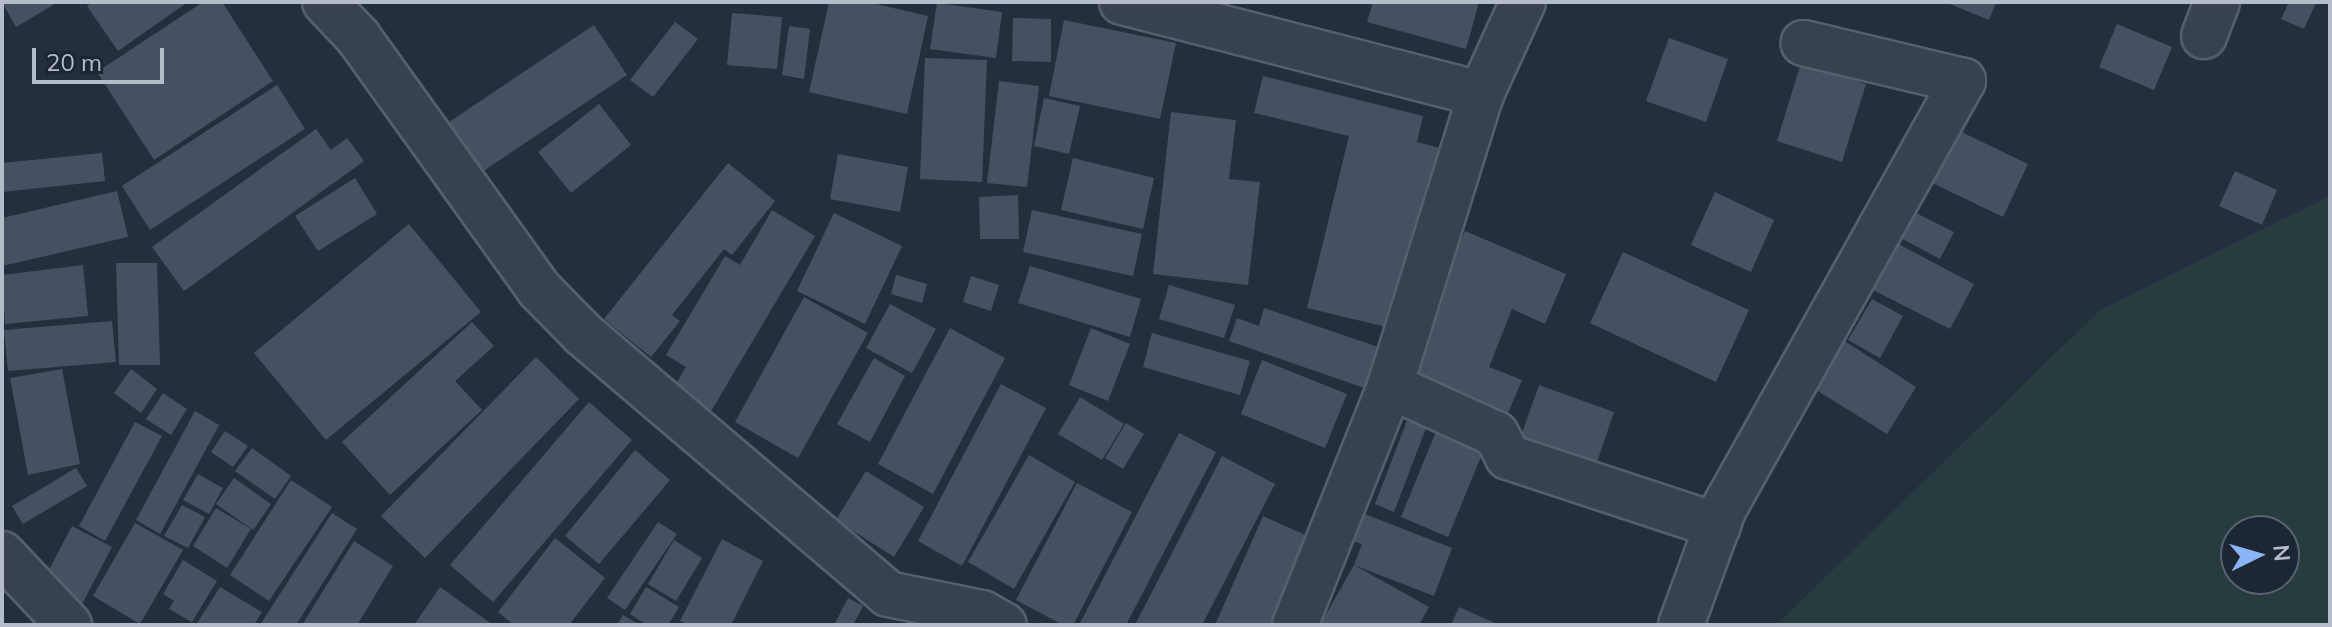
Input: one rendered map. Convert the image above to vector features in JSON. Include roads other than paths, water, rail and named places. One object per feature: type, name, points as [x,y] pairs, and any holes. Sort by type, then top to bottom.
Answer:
[{"type":"street","points":[[325,2],[358,37],[539,289],[583,334],[888,594],[982,613],[1004,625]]},
{"type":"street","points":[[1122,2],[1481,94]]},
{"type":"street","points":[[1295,625],[1390,386],[1481,94],[1523,2]]},
{"type":"street","points":[[1681,625],[1718,526],[1775,416],[1963,81],[1803,43]]},
{"type":"street","points":[[1390,386],[1496,434],[1508,457],[1718,526]]},
{"type":"street","points":[[2,554],[69,625]]}]
